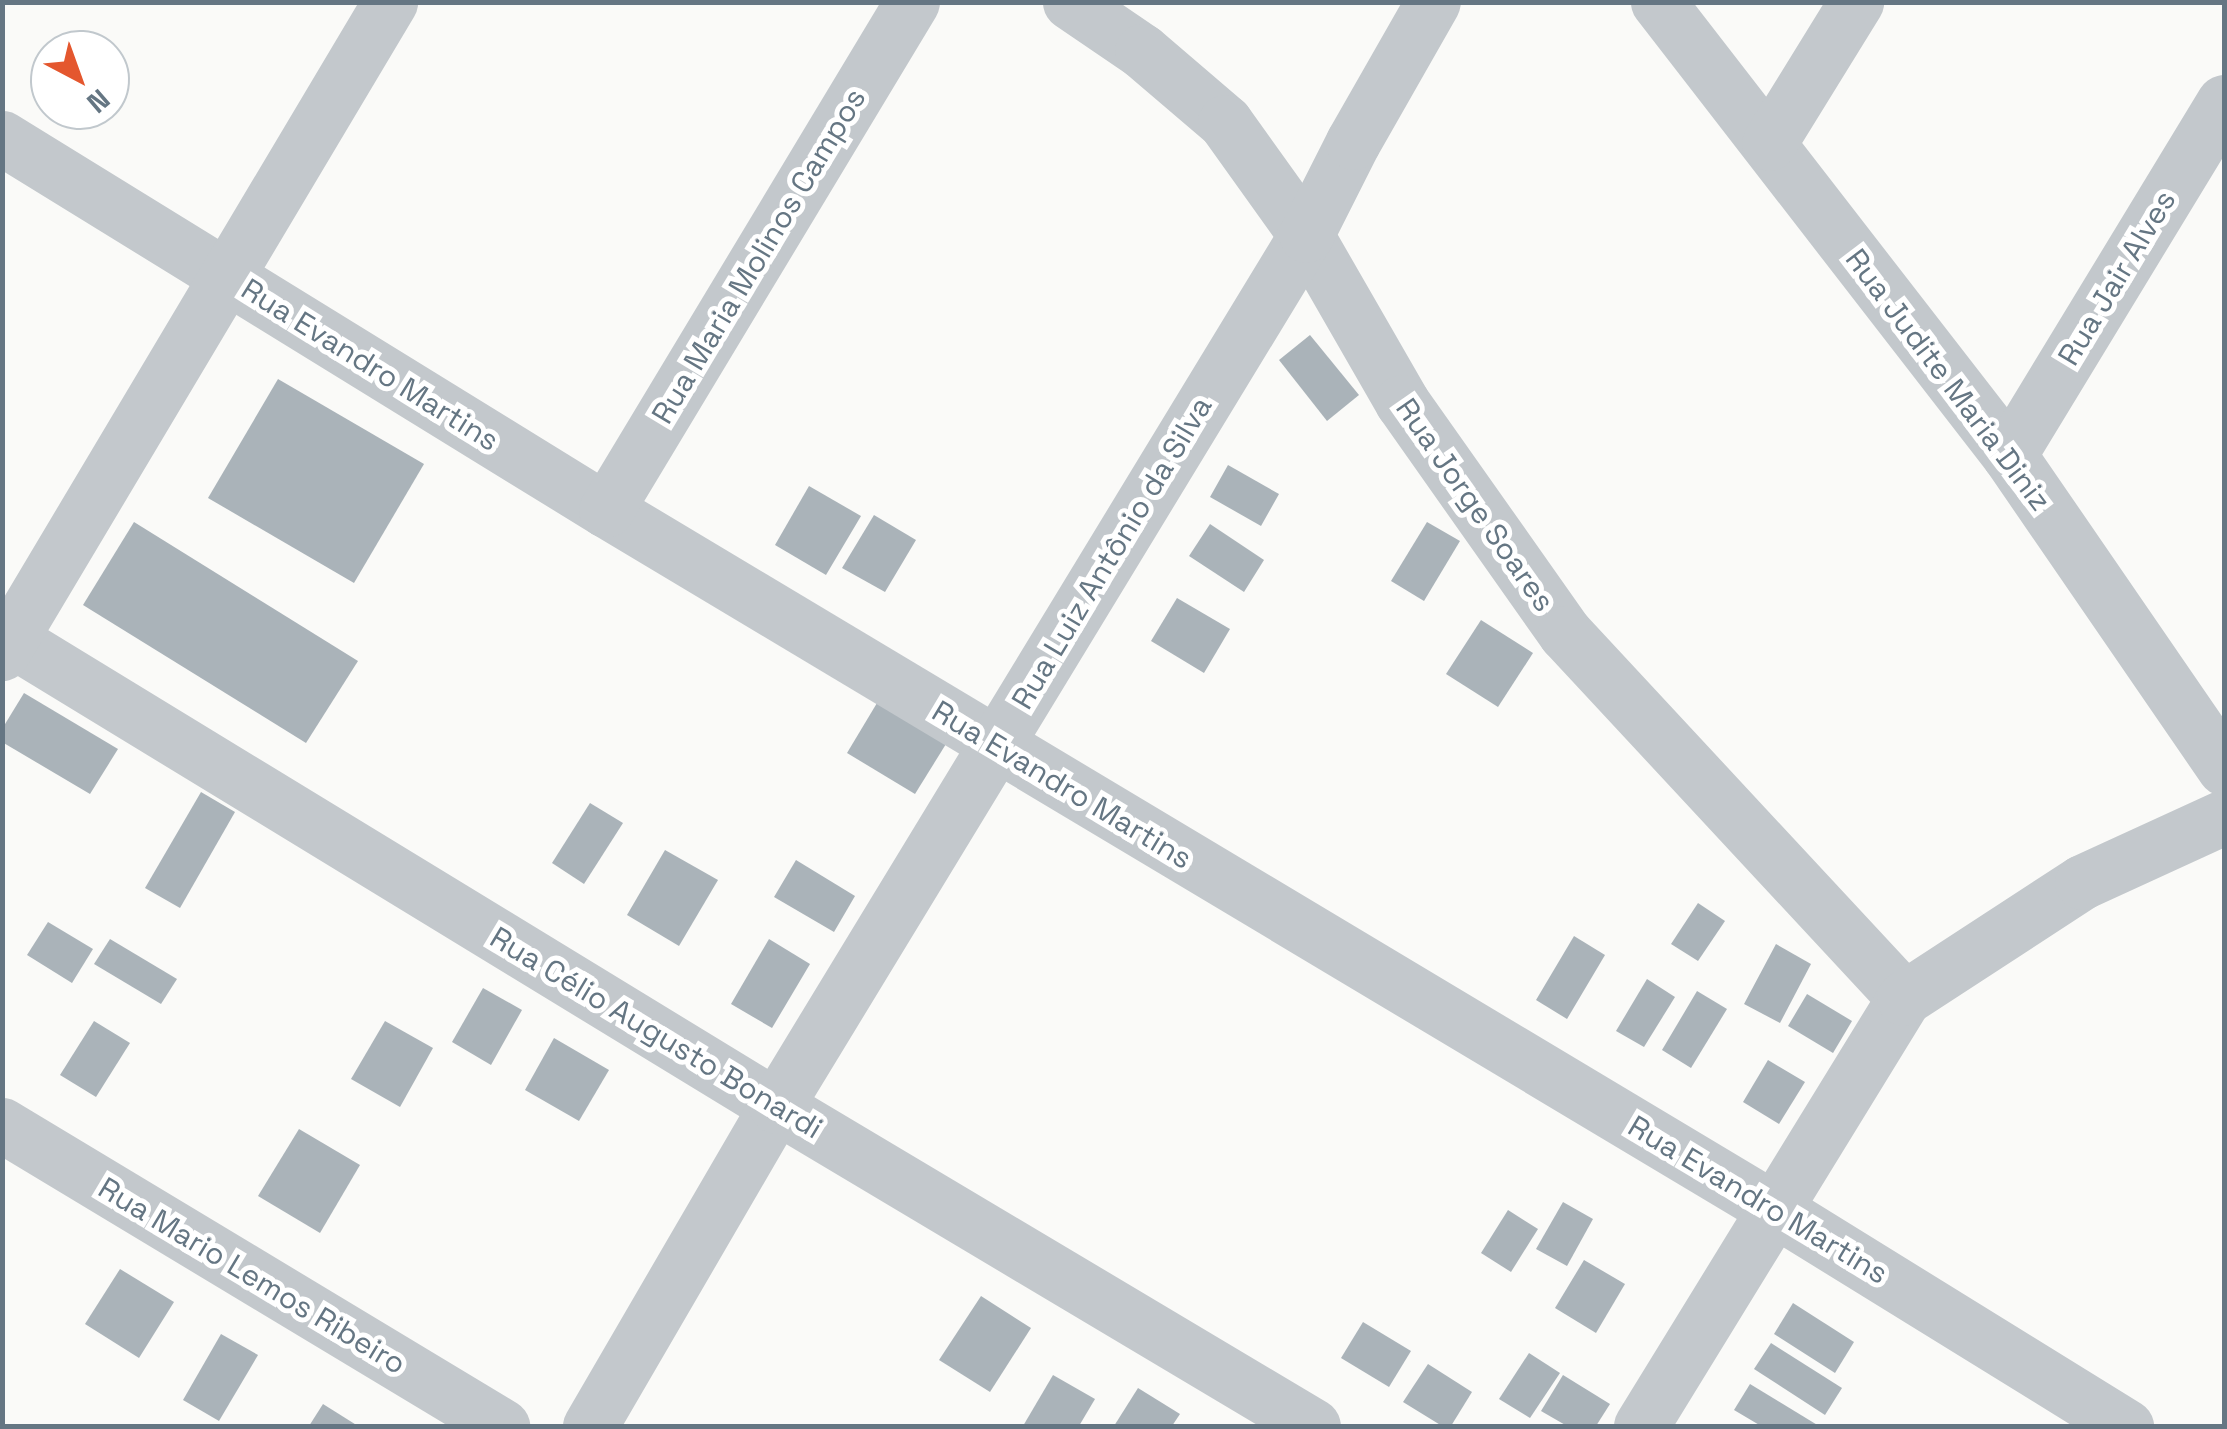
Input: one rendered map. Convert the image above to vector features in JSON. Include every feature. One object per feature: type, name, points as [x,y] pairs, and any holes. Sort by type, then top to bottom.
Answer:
[{"type":"street","points":[[5,642],[390,2]]},
{"type":"street","name":"Rua Maria Molinos Campos","points":[[606,510],[912,2]]},
{"type":"street","name":"Rua Jorge Soares","points":[[1070,2],[1142,51],[1225,122],[1306,235],[1402,402],[1565,633],[1904,998]]},
{"type":"street","name":"Rua Luiz Antônio da Silva","points":[[590,1426],[776,1106],[1306,235],[1352,142],[1433,2]]},
{"type":"street","name":"Rua Judite Maria Diniz","points":[[1658,2],[2009,454],[2224,768]]},
{"type":"street","points":[[1769,143],[1856,2]]},
{"type":"street","name":"Rua Jair Alves","points":[[2009,454],[2224,102]]},
{"type":"street","name":"Rua Evandro Martins","points":[[2,138],[606,510],[1774,1209],[2126,1426]]},
{"type":"street","name":"Rua Célio Augusto Bonardi","points":[[5,642],[1313,1426]]},
{"type":"street","points":[[1640,1426],[1904,998],[2082,882],[2224,817]]},
{"type":"street","name":"Rua Mario Lemos Ribeiro","points":[[2,1125],[502,1426]]},
{"type":"building","points":[[1310,335],[1359,395],[1327,421],[1279,360]]},
{"type":"building","points":[[278,379],[424,464],[354,583],[208,498]]},
{"type":"building","points":[[1228,465],[1279,494],[1261,526],[1210,497]]},
{"type":"building","points":[[809,486],[861,516],[826,575],[775,545]]},
{"type":"building","points":[[874,515],[916,540],[885,592],[842,568]]},
{"type":"building","points":[[134,522],[358,661],[306,743],[83,605]]},
{"type":"building","points":[[1427,522],[1460,541],[1424,601],[1391,581]]},
{"type":"building","points":[[1210,524],[1264,560],[1244,592],[1189,556]]},
{"type":"building","points":[[1177,598],[1230,629],[1204,673],[1151,641]]},
{"type":"building","points":[[1481,620],[1533,653],[1498,707],[1446,674]]},
{"type":"building","points":[[24,693],[118,749],[90,794],[2,742],[2,729]]},
{"type":"building","points":[[877,703],[946,744],[915,794],[847,753]]},
{"type":"building","points":[[201,792],[235,812],[180,908],[145,888]]},
{"type":"building","points":[[590,803],[623,823],[584,884],[552,863]]},
{"type":"building","points":[[665,850],[718,880],[679,946],[627,915]]},
{"type":"building","points":[[796,860],[855,896],[834,932],[774,897]]},
{"type":"building","points":[[1698,903],[1725,921],[1698,961],[1671,944]]},
{"type":"building","points":[[48,922],[93,949],[72,983],[27,955]]},
{"type":"building","points":[[1574,936],[1605,955],[1567,1019],[1536,1000]]},
{"type":"building","points":[[110,939],[177,979],[161,1004],[94,964]]},
{"type":"building","points":[[769,939],[810,964],[772,1028],[731,1004]]},
{"type":"building","points":[[1776,944],[1811,964],[1780,1023],[1744,1004]]},
{"type":"building","points":[[1647,979],[1675,997],[1644,1047],[1616,1031]]},
{"type":"building","points":[[483,988],[522,1010],[491,1065],[452,1042]]},
{"type":"building","points":[[1697,991],[1727,1009],[1691,1068],[1662,1050]]},
{"type":"building","points":[[1807,994],[1852,1021],[1833,1053],[1788,1026]]},
{"type":"building","points":[[94,1021],[130,1043],[96,1097],[60,1075]]},
{"type":"building","points":[[385,1021],[433,1048],[400,1107],[351,1079]]},
{"type":"building","points":[[554,1038],[609,1070],[579,1121],[525,1090]]},
{"type":"building","points":[[1768,1060],[1805,1082],[1779,1124],[1743,1102]]},
{"type":"building","points":[[299,1129],[360,1165],[320,1233],[258,1196]]},
{"type":"building","points":[[1563,1202],[1593,1219],[1567,1266],[1536,1249]]},
{"type":"building","points":[[1508,1210],[1538,1229],[1511,1272],[1481,1253]]},
{"type":"building","points":[[1584,1260],[1625,1284],[1596,1333],[1555,1308]]},
{"type":"building","points":[[120,1269],[174,1302],[139,1358],[85,1324]]},
{"type":"building","points":[[981,1296],[1031,1328],[990,1392],[939,1360]]},
{"type":"building","points":[[1793,1303],[1854,1342],[1835,1373],[1774,1334]]},
{"type":"building","points":[[1363,1322],[1411,1351],[1389,1387],[1341,1358]]},
{"type":"building","points":[[221,1334],[258,1355],[219,1421],[183,1400]]},
{"type":"building","points":[[1771,1343],[1842,1388],[1825,1415],[1754,1369]]},
{"type":"building","points":[[1529,1353],[1560,1373],[1530,1418],[1499,1399]]},
{"type":"building","points":[[1428,1364],[1472,1392],[1451,1426],[1442,1426],[1403,1402]]},
{"type":"building","points":[[1053,1375],[1095,1399],[1079,1426],[1023,1426]]},
{"type":"building","points":[[1563,1375],[1610,1404],[1596,1426],[1567,1426],[1541,1411]]},
{"type":"building","points":[[1750,1384],[1819,1426],[1761,1426],[1734,1410]]},
{"type":"building","points":[[1138,1388],[1180,1414],[1172,1426],[1114,1426]]},
{"type":"building","points":[[323,1404],[358,1426],[309,1426]]}]
